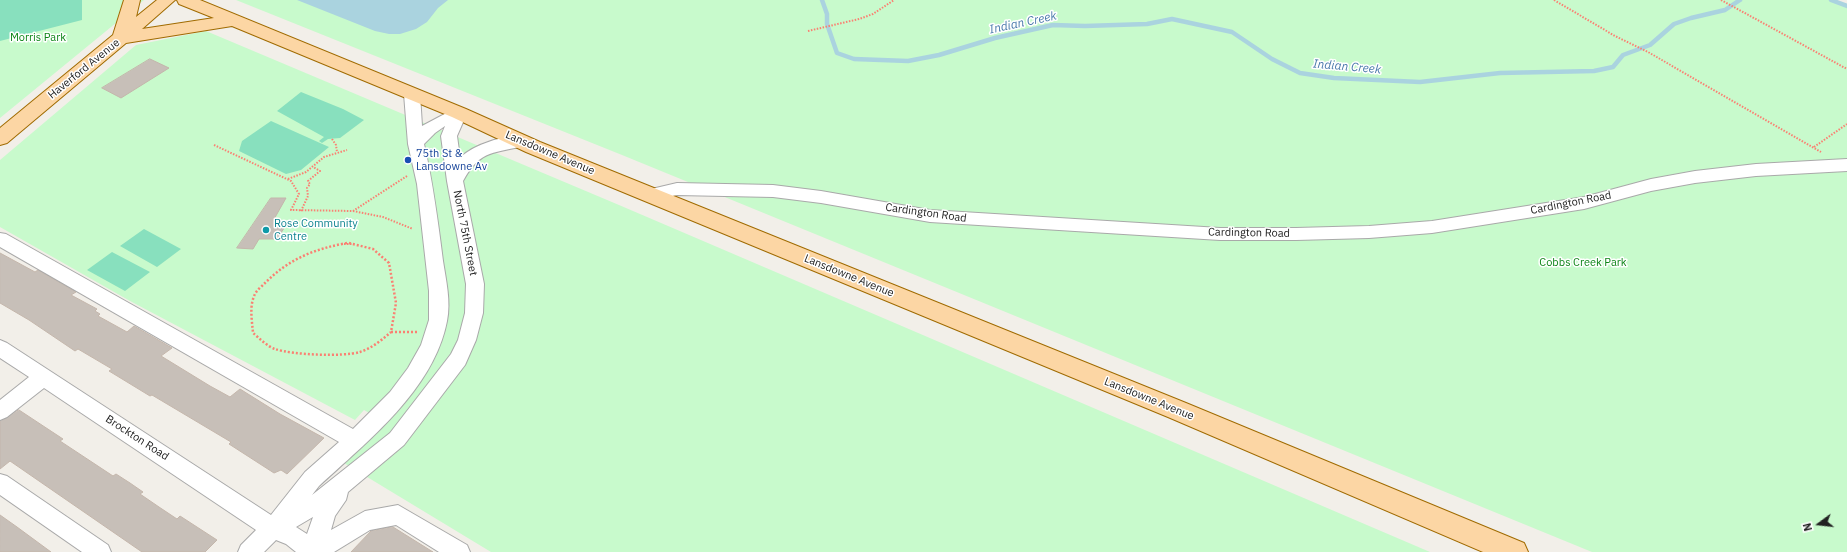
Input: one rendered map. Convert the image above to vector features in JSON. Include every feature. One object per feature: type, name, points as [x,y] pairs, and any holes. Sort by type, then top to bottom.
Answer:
[{"type":"main road","points":[[132,0],[121,38],[235,20]]},
{"type":"main road","name":"Haverford Avenue","points":[[0,138],[167,0]]},
{"type":"main road","name":"Lansdowne Avenue","points":[[185,0],[459,113],[649,195],[1177,410],[1514,552]]},
{"type":"street","name":"North 75th Street","points":[[249,552],[273,529],[312,479],[397,398],[415,374],[430,346],[438,320],[438,291],[425,184],[416,144],[412,94]]},
{"type":"street","name":"North 75th Street","points":[[273,529],[320,502],[397,439],[458,359],[467,340],[474,313],[475,284],[455,181],[449,136],[459,113]]},
{"type":"street","points":[[416,144],[427,129],[459,113]]},
{"type":"street","points":[[455,181],[464,164],[475,155],[489,147],[521,141]]},
{"type":"street","name":"Cardington Road","points":[[649,195],[677,189],[773,191],[821,197],[946,217],[1220,234],[1296,234],[1369,232],[1432,227],[1584,203],[1651,185],[1694,177],[1756,170],[1846,165]]},
{"type":"street","points":[[0,239],[354,440]]},
{"type":"street","name":"Brockton Road","points":[[0,348],[273,529],[293,536],[313,552]]},
{"type":"street","points":[[0,411],[44,377]]},
{"type":"street","points":[[313,552],[325,512],[346,480]]},
{"type":"street","points":[[0,483],[100,552]]},
{"type":"street","points":[[313,552],[365,521],[380,517],[398,515],[459,552]]},
{"type":"street","points":[[266,552],[273,529]]},
{"type":"path","points":[[808,31],[842,24],[873,14],[894,0]]},
{"type":"path","points":[[1554,0],[1615,36],[1648,52],[1846,165]]},
{"type":"path","points":[[1721,0],[1755,17],[1847,70]]},
{"type":"path","points":[[1814,147],[1847,124]]},
{"type":"path","points":[[332,138],[336,145],[337,152]]},
{"type":"path","points":[[214,145],[291,181],[299,194],[291,210],[353,211],[383,217],[431,235]]},
{"type":"path","points":[[287,179],[306,172],[324,157],[347,150]]},
{"type":"path","points":[[353,211],[421,166]]},
{"type":"path","points":[[301,210],[308,196],[308,188],[310,184],[308,181],[320,171],[313,167]]},
{"type":"path","points":[[391,332],[396,303],[389,263],[373,249],[348,243],[321,248],[296,259],[276,272],[255,293],[251,311],[253,333],[274,349],[307,354],[345,354],[360,352],[375,345],[391,332],[435,331]]},
{"type":"green space","name":"Morris Park","points":[[0,0],[144,0],[0,118]]},
{"type":"green space","points":[[0,0],[82,0],[82,20],[0,41]]},
{"type":"green space","name":"Cobbs Creek Park","points":[[236,0],[1835,0],[1847,6],[1847,552],[1592,552],[622,155]]},
{"type":"green space","points":[[206,31],[619,205],[1430,552],[491,552],[344,463],[385,422],[364,410],[355,420],[130,301],[0,227],[0,160],[136,45]]},
{"type":"green space","points":[[301,92],[343,109],[364,120],[340,138],[328,139],[322,143],[319,141],[324,137],[277,111]]},
{"type":"green space","points":[[271,121],[329,147],[301,170],[286,174],[239,151],[242,141]]},
{"type":"green space","points":[[144,229],[181,249],[157,267],[120,246]]},
{"type":"green space","points":[[112,252],[150,272],[125,291],[87,270]]},
{"type":"water","points":[[297,0],[448,0],[438,8],[427,22],[416,29],[400,34],[389,34],[375,31]]},
{"type":"building","points":[[150,59],[169,68],[121,98],[102,88]]},
{"type":"building","name":"Rose Community Centre","points":[[271,198],[286,198],[273,221],[288,222],[277,239],[259,239],[253,249],[237,248]]},
{"type":"building","points":[[0,253],[35,272],[38,270],[76,292],[71,295],[97,309],[95,311],[100,314],[98,316],[127,332],[134,326],[172,348],[161,356],[210,386],[230,397],[240,389],[280,414],[324,438],[287,474],[281,470],[274,473],[229,444],[231,442],[152,395],[150,396],[109,371],[112,369],[78,349],[75,351],[29,320],[0,303]]},
{"type":"building","points":[[19,410],[63,439],[60,441],[113,476],[116,474],[130,483],[143,492],[140,494],[177,519],[180,516],[217,540],[205,552],[142,552],[10,461],[0,469],[0,421]]},
{"type":"building","points":[[0,515],[17,527],[51,552],[0,552]]},
{"type":"building","points":[[393,527],[433,552],[351,552],[371,531]]},
{"type":"waterway","name":"Indian Creek","points":[[822,0],[827,14],[827,24],[837,53],[854,59],[908,61],[939,55],[995,38],[1053,25],[1085,26],[1147,24],[1172,19],[1232,32],[1272,59],[1300,73],[1334,78],[1420,82],[1500,73],[1594,71],[1613,67],[1623,55],[1650,45],[1674,24],[1691,18],[1725,10],[1740,0]]},
{"type":"waterway","points":[[1831,0],[1847,6]]},
{"type":"place","name":"75th St & Lansdowne Av","points":[[408,160]]},
{"type":"place","name":"Rose Community Centre","points":[[266,230]]}]
